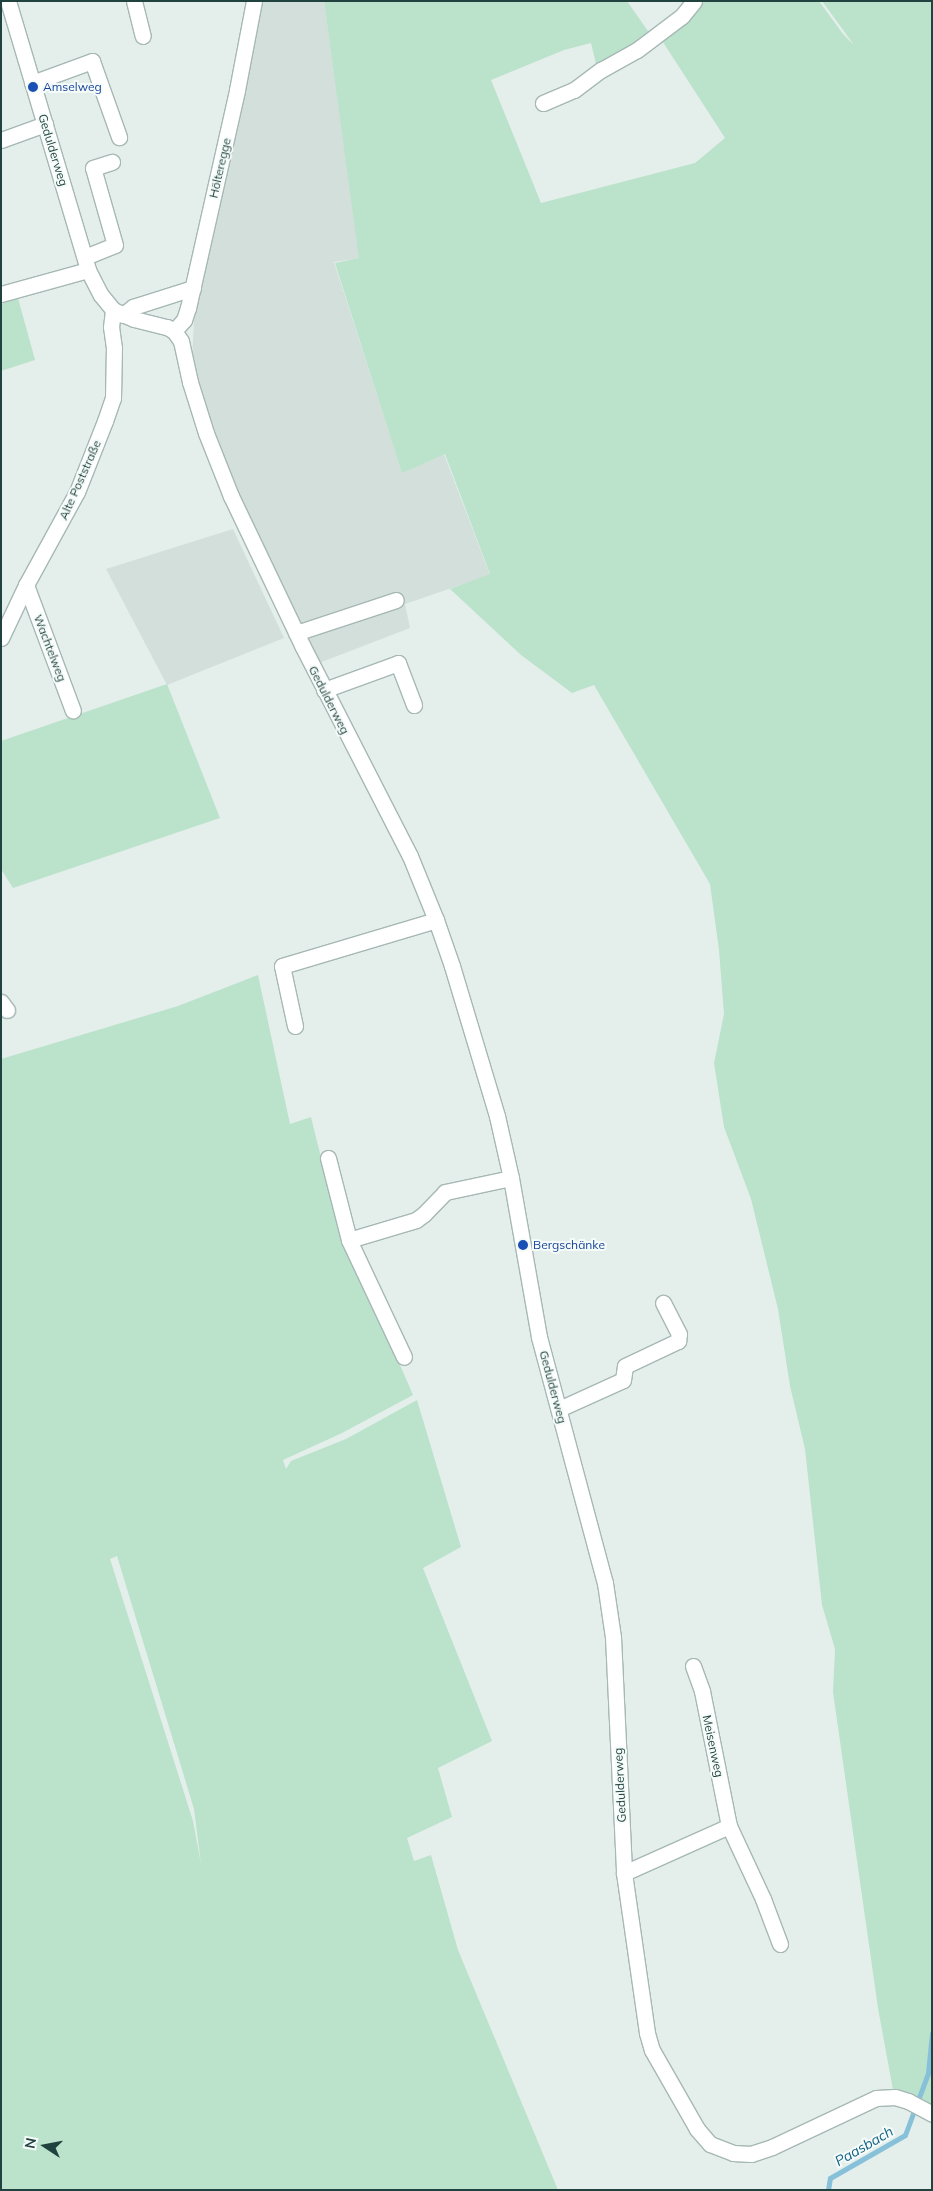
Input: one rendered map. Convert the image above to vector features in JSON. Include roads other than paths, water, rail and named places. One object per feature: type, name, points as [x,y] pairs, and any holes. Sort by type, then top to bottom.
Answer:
[{"type":"street","name":"Gedulderweg","points":[[8,1],[87,263],[101,295],[118,312]]},
{"type":"street","points":[[134,1],[142,36]]},
{"type":"street","name":"Hölteregge","points":[[174,331],[186,315],[193,288],[238,90],[254,1]]},
{"type":"street","points":[[543,103],[574,90],[601,70],[637,50],[682,16],[694,1]]},
{"type":"street","points":[[32,83],[92,61],[119,137]]},
{"type":"street","points":[[1,140],[45,124]]},
{"type":"street","points":[[1,294],[87,263],[115,245],[93,168],[112,162]]},
{"type":"street","points":[[118,312],[193,288]]},
{"type":"street","points":[[118,312],[159,324],[174,331]]},
{"type":"street","name":"Alte Poststraße","points":[[1,638],[26,585],[77,492],[113,398],[114,348],[111,327],[118,312]]},
{"type":"street","name":"Gedulderweg","points":[[174,331],[183,347],[193,391],[220,469],[296,633],[410,856],[436,920],[497,1116],[511,1178],[531,1298],[593,1531],[610,1613],[624,1873],[647,2033],[652,2050],[697,2129],[710,2144],[733,2153],[751,2154],[772,2147],[876,2098],[895,2096],[928,2112]]},
{"type":"street","name":"Wachtelweg","points":[[26,585],[73,711]]},
{"type":"street","points":[[296,633],[396,600]]},
{"type":"street","points":[[324,690],[398,663],[414,705]]},
{"type":"street","points":[[295,1026],[282,966],[436,920]]},
{"type":"street","points":[[328,1158],[349,1240],[404,1357]]},
{"type":"street","points":[[349,1240],[416,1220],[445,1192],[511,1178]]},
{"type":"street","points":[[559,1409],[623,1380],[625,1366],[678,1341],[679,1334],[663,1303]]},
{"type":"street","name":"Meisenweg","points":[[693,1666],[702,1691],[729,1826],[763,1898],[780,1944]]},
{"type":"street","points":[[624,1873],[729,1826]]},
{"type":"waterway","name":"Paasbach","points":[[828,2190],[830,2178],[905,2135],[928,2073],[932,2033]]},
{"type":"place","name":"Amselweg","points":[[33,87]]},
{"type":"place","name":"Bergschänke","points":[[523,1245]]}]
